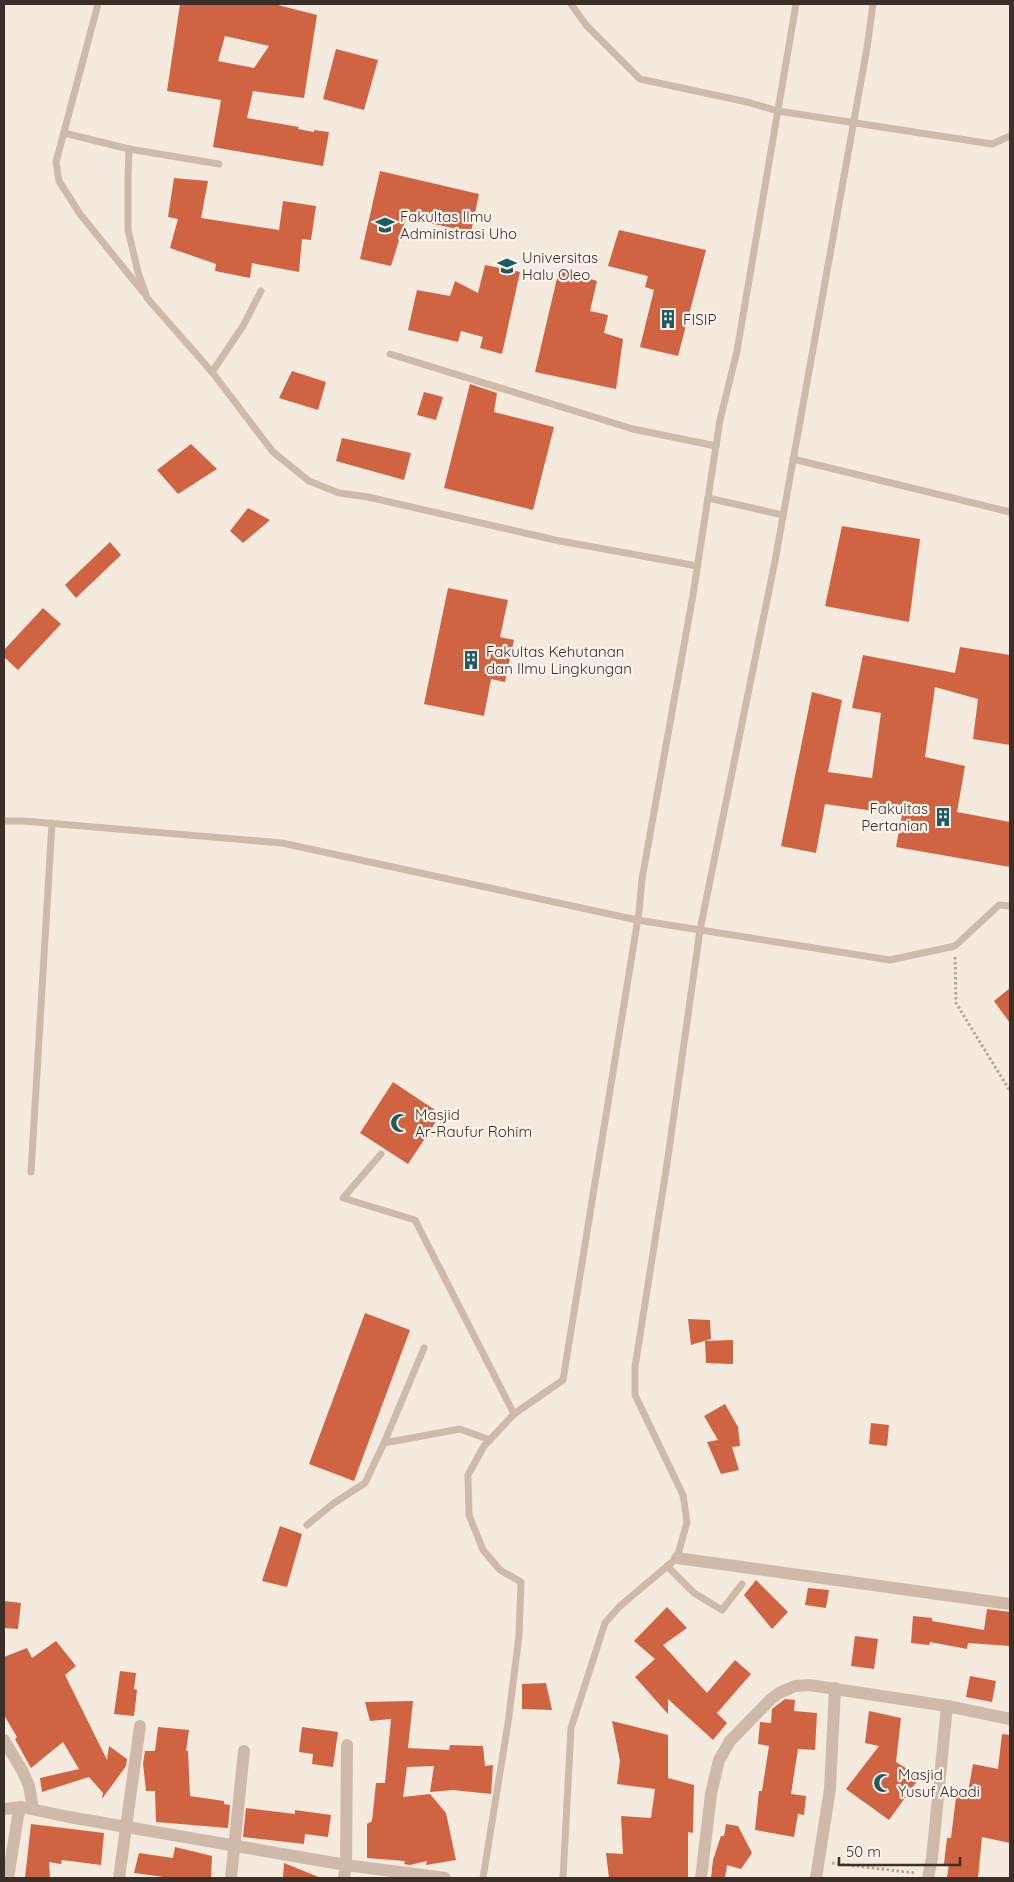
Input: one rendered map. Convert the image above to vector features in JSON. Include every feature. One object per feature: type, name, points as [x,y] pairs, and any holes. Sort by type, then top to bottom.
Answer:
[{"type":"street","points":[[677,1558],[1010,1604]]},
{"type":"street","points":[[701,1878],[710,1794],[718,1760],[730,1741],[771,1699],[786,1690],[795,1686],[808,1685],[835,1688],[947,1706],[1010,1719]]},
{"type":"street","points":[[816,1878],[830,1789],[835,1688]]},
{"type":"street","points":[[928,1877],[932,1858],[947,1706]]},
{"type":"street","points":[[120,1878],[125,1826],[140,1726]]},
{"type":"street","points":[[4,1740],[26,1779],[27,1807],[16,1822],[8,1878]]},
{"type":"street","points":[[344,1878],[346,1865],[347,1746]]},
{"type":"street","points":[[232,1878],[244,1751]]},
{"type":"street","points":[[4,1809],[27,1807],[346,1865],[445,1878]]},
{"type":"lane","points":[[98,4],[56,162],[59,181],[80,214],[147,298],[212,372],[273,452],[309,480],[339,493],[368,497],[555,540],[697,566]]},
{"type":"lane","points":[[571,4],[586,25],[640,79],[747,102],[778,111],[853,124],[992,144],[1010,136]]},
{"type":"lane","points":[[483,1878],[508,1723],[519,1636],[521,1582],[500,1570],[483,1550],[468,1515],[468,1475],[484,1446],[514,1414],[563,1380],[642,879],[697,566],[720,420],[737,351],[796,4]]},
{"type":"lane","points":[[563,1878],[571,1728],[605,1623],[620,1606],[677,1558],[687,1522],[683,1495],[635,1395],[635,1367],[700,930],[783,515],[867,48],[873,4]]},
{"type":"lane","points":[[64,133],[129,149],[219,164]]},
{"type":"lane","points":[[129,149],[128,230],[138,272],[147,298]]},
{"type":"lane","points":[[212,372],[243,326],[261,291]]},
{"type":"lane","points":[[390,354],[633,429],[716,446]]},
{"type":"lane","points":[[793,459],[1010,512]]},
{"type":"lane","points":[[708,498],[783,515]]},
{"type":"lane","points":[[4,821],[52,823],[282,843],[637,920],[890,960],[955,946],[999,905],[1010,906]]},
{"type":"lane","points":[[31,1172],[52,823]]},
{"type":"lane","points":[[381,1154],[343,1198],[415,1220],[514,1414]]},
{"type":"lane","points":[[307,1525],[334,1503],[365,1483],[424,1348]]},
{"type":"lane","points":[[384,1443],[460,1429],[490,1440]]},
{"type":"lane","points":[[667,1566],[694,1593],[722,1610],[742,1584]]},
{"type":"path","points":[[955,946],[956,1003],[1010,1091]]},
{"type":"path","points":[[818,1861],[928,1877]]},
{"type":"building","points":[[180,4],[274,4],[317,15],[304,98],[253,91],[247,118],[299,127],[298,129],[314,132],[314,130],[329,132],[323,166],[213,147],[221,100],[167,91]],"holes":[[[225,36],[269,46],[254,68],[218,61]]]},
{"type":"building","points":[[336,49],[378,60],[364,110],[323,99]]},
{"type":"building","name":"Fakultas Ilmu Administrasi Uho","points":[[380,171],[479,194],[471,232],[406,218],[391,266],[360,259]]},
{"type":"building","points":[[174,178],[208,181],[201,218],[279,230],[283,201],[316,206],[311,240],[302,239],[299,272],[252,263],[250,278],[215,271],[216,264],[170,248],[178,219],[168,217]]},
{"type":"building","name":"FISIP","points":[[619,230],[706,250],[678,356],[640,347],[654,290],[645,287],[648,276],[608,266]]},
{"type":"building","points":[[485,265],[520,272],[502,354],[480,348],[483,337],[461,331],[458,342],[408,330],[417,290],[450,296],[455,281],[478,293]]},
{"type":"building","points":[[559,270],[597,281],[590,311],[608,315],[604,333],[623,339],[616,389],[535,372]]},
{"type":"building","points":[[292,371],[326,382],[318,410],[279,398]]},
{"type":"building","points":[[470,384],[497,393],[494,412],[554,427],[533,510],[444,488]]},
{"type":"building","points":[[424,392],[443,397],[436,420],[417,415]]},
{"type":"building","points":[[342,438],[411,453],[404,480],[336,461]]},
{"type":"building","points":[[191,444],[217,469],[178,494],[157,470]]},
{"type":"building","points":[[248,508],[270,520],[243,543],[230,531]]},
{"type":"building","points":[[842,526],[920,539],[909,622],[825,606]]},
{"type":"building","points":[[110,542],[121,555],[76,598],[65,585]]},
{"type":"building","name":"Fakultas Kehutanan dan Ilmu Lingkungan","points":[[448,588],[508,600],[500,637],[514,640],[505,682],[491,679],[484,716],[424,704]]},
{"type":"building","points":[[43,608],[61,624],[18,670],[4,657],[4,650]]},
{"type":"building","points":[[960,647],[1010,655],[1010,745],[973,739],[978,699],[935,687],[925,757],[965,766],[957,812],[1010,822],[1010,867],[896,847],[902,815],[825,804],[816,853],[781,846],[812,692],[842,700],[828,772],[872,778],[881,713],[852,708],[863,655],[955,673]]},
{"type":"building","points":[[1010,988],[1010,1023],[994,1001]]},
{"type":"building","name":"Masjid Ar-Raufur Rohim","points":[[393,1082],[441,1114],[408,1164],[360,1133]]},
{"type":"building","points":[[365,1313],[410,1330],[354,1481],[309,1464]]},
{"type":"building","points":[[688,1319],[710,1320],[711,1339],[691,1345]]},
{"type":"building","points":[[733,1340],[733,1364],[706,1363],[705,1341]]},
{"type":"building","points":[[725,1404],[738,1427],[740,1446],[732,1447],[739,1470],[721,1474],[707,1442],[718,1440],[704,1416]]},
{"type":"building","points":[[871,1423],[889,1425],[887,1446],[869,1444]]},
{"type":"building","points":[[280,1526],[302,1534],[287,1587],[262,1581]]},
{"type":"building","points":[[756,1580],[788,1612],[772,1629],[744,1595]]},
{"type":"building","points":[[808,1588],[829,1590],[826,1608],[805,1605]]},
{"type":"building","points":[[4,1601],[21,1603],[18,1629],[4,1628]]},
{"type":"building","points":[[667,1607],[687,1628],[663,1645],[707,1693],[735,1660],[751,1674],[717,1713],[727,1723],[713,1740],[668,1699],[668,1714],[635,1677],[655,1659],[634,1641]]},
{"type":"building","points":[[987,1609],[1010,1612],[1010,1646],[968,1643],[967,1649],[930,1642],[929,1645],[911,1643],[913,1616],[932,1618],[932,1621],[984,1630]]},
{"type":"building","points":[[855,1636],[878,1639],[874,1669],[851,1666]]},
{"type":"building","points":[[56,1641],[76,1666],[65,1675],[107,1760],[109,1746],[127,1759],[126,1766],[102,1799],[103,1793],[89,1777],[42,1792],[40,1778],[79,1769],[63,1742],[31,1768],[15,1739],[17,1737],[4,1715],[4,1657],[27,1648],[32,1658]]},
{"type":"building","points":[[120,1671],[136,1673],[134,1689],[137,1690],[134,1716],[114,1714]]},
{"type":"building","points":[[970,1676],[996,1681],[992,1702],[966,1697]]},
{"type":"building","points":[[546,1683],[552,1710],[522,1709],[522,1684]]},
{"type":"building","points":[[785,1699],[795,1700],[794,1711],[817,1713],[815,1750],[798,1749],[791,1794],[806,1796],[804,1815],[798,1814],[794,1837],[755,1830],[759,1791],[762,1791],[769,1746],[758,1744],[760,1722],[771,1723],[772,1709]]},
{"type":"building","points":[[413,1701],[408,1748],[449,1750],[450,1745],[483,1746],[485,1766],[493,1765],[491,1794],[453,1790],[430,1792],[434,1766],[407,1767],[403,1797],[430,1794],[446,1813],[456,1860],[426,1865],[427,1861],[410,1865],[404,1864],[405,1861],[367,1858],[367,1824],[372,1821],[376,1783],[385,1783],[391,1719],[370,1721],[365,1702]]},
{"type":"building","name":"Masjid Yusuf Abadi","points":[[869,1711],[901,1718],[896,1762],[920,1777],[889,1820],[846,1789],[879,1746],[865,1743]]},
{"type":"building","points":[[612,1721],[668,1735],[668,1778],[694,1785],[693,1833],[688,1832],[688,1878],[609,1878],[606,1853],[623,1854],[621,1816],[651,1818],[655,1789],[617,1784],[620,1761]]},
{"type":"building","points":[[158,1727],[189,1730],[186,1751],[188,1751],[190,1796],[224,1801],[224,1804],[230,1805],[228,1828],[156,1822],[155,1791],[146,1791],[143,1763],[145,1751],[155,1751]]},
{"type":"building","points":[[302,1727],[338,1732],[333,1767],[312,1764],[313,1754],[299,1752]]},
{"type":"building","points":[[1002,1734],[1010,1735],[1010,1843],[982,1837],[978,1878],[947,1878],[949,1864],[944,1864],[947,1838],[951,1838],[956,1797],[967,1798],[973,1764],[998,1769]]},
{"type":"building","points":[[246,1808],[295,1814],[295,1810],[331,1815],[328,1837],[305,1834],[304,1844],[243,1837]]},
{"type":"building","points":[[31,1824],[104,1833],[101,1865],[62,1860],[61,1864],[49,1862],[50,1878],[25,1878]]},
{"type":"building","points":[[726,1824],[738,1826],[752,1853],[741,1869],[727,1865],[725,1878],[711,1878],[713,1860],[721,1836],[724,1836]]},
{"type":"building","points":[[175,1847],[212,1856],[211,1878],[171,1878],[134,1873],[139,1853],[173,1858]]},
{"type":"building","points":[[284,1863],[321,1878],[283,1878]]},
{"type":"place","name":"Fakultas Ilmu Administrasi Uho","points":[[385,225]]},
{"type":"place","name":"Universitas Halu Oleo","points":[[507,266]]},
{"type":"place","name":"FISIP","points":[[668,319]]},
{"type":"place","name":"Fakultas Kehutanan dan Ilmu Lingkungan","points":[[471,660]]},
{"type":"place","name":"Fakultas Pertanian","points":[[943,817]]},
{"type":"place","name":"Masjid Ar-Raufur Rohim","points":[[400,1123]]},
{"type":"place","name":"Masjid Yusuf Abadi","points":[[883,1783]]}]
